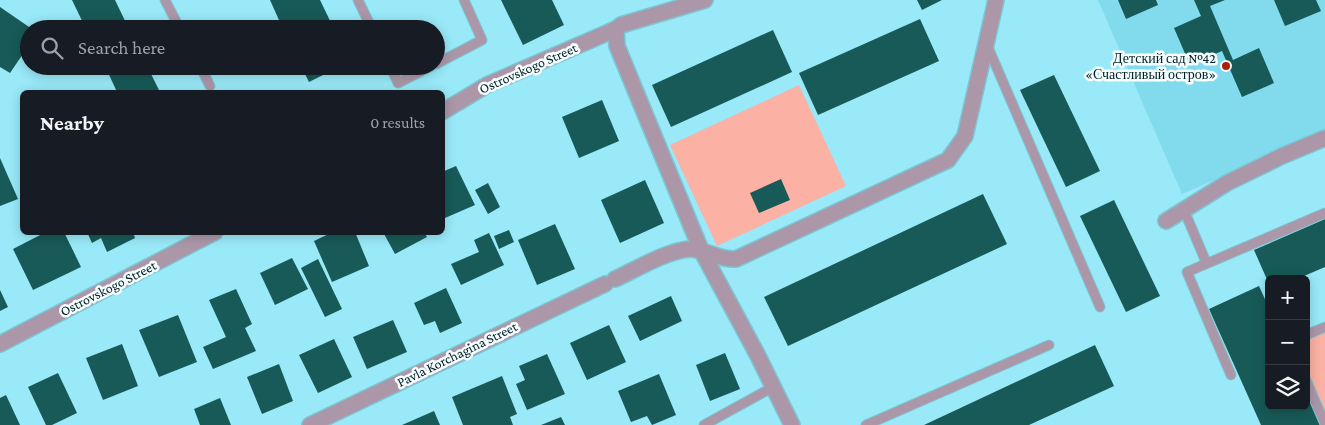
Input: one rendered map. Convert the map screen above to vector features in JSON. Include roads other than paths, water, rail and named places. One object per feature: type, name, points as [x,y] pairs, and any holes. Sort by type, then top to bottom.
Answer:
[{"type":"street","name":"Ostrovskogo Street","points":[[445,110],[487,85],[616,29],[621,25],[705,0]]},
{"type":"street","points":[[701,250],[719,257],[736,259],[948,160],[965,136],[996,0]]},
{"type":"street","points":[[616,29],[616,46],[701,250],[757,354],[792,425]]},
{"type":"street","points":[[1166,221],[1227,183],[1282,156],[1325,138]]},
{"type":"street","name":"Ostrovskogo Street","points":[[0,344],[209,235]]},
{"type":"street","name":"Pavla Korchagina Street","points":[[310,425],[610,281],[677,251],[701,250]]},
{"type":"lane","points":[[165,0],[175,20]]},
{"type":"lane","points":[[358,0],[368,20]]},
{"type":"lane","points":[[445,59],[482,40],[464,0]]},
{"type":"lane","points":[[986,43],[1100,307]]},
{"type":"lane","points":[[204,75],[210,86]]},
{"type":"lane","points":[[394,75],[398,83],[414,75]]},
{"type":"lane","points":[[1184,210],[1206,262]]},
{"type":"lane","points":[[1231,375],[1187,272],[1206,262],[1325,213]]},
{"type":"lane","points":[[1310,333],[1325,327]]},
{"type":"lane","points":[[866,425],[1049,345]]},
{"type":"lane","points":[[704,425],[772,387]]},
{"type":"lane","points":[[1310,389],[1325,424]]},
{"type":"place","name":"Детский сад №42 «Счастливый остров»","points":[[1226,66]]}]
